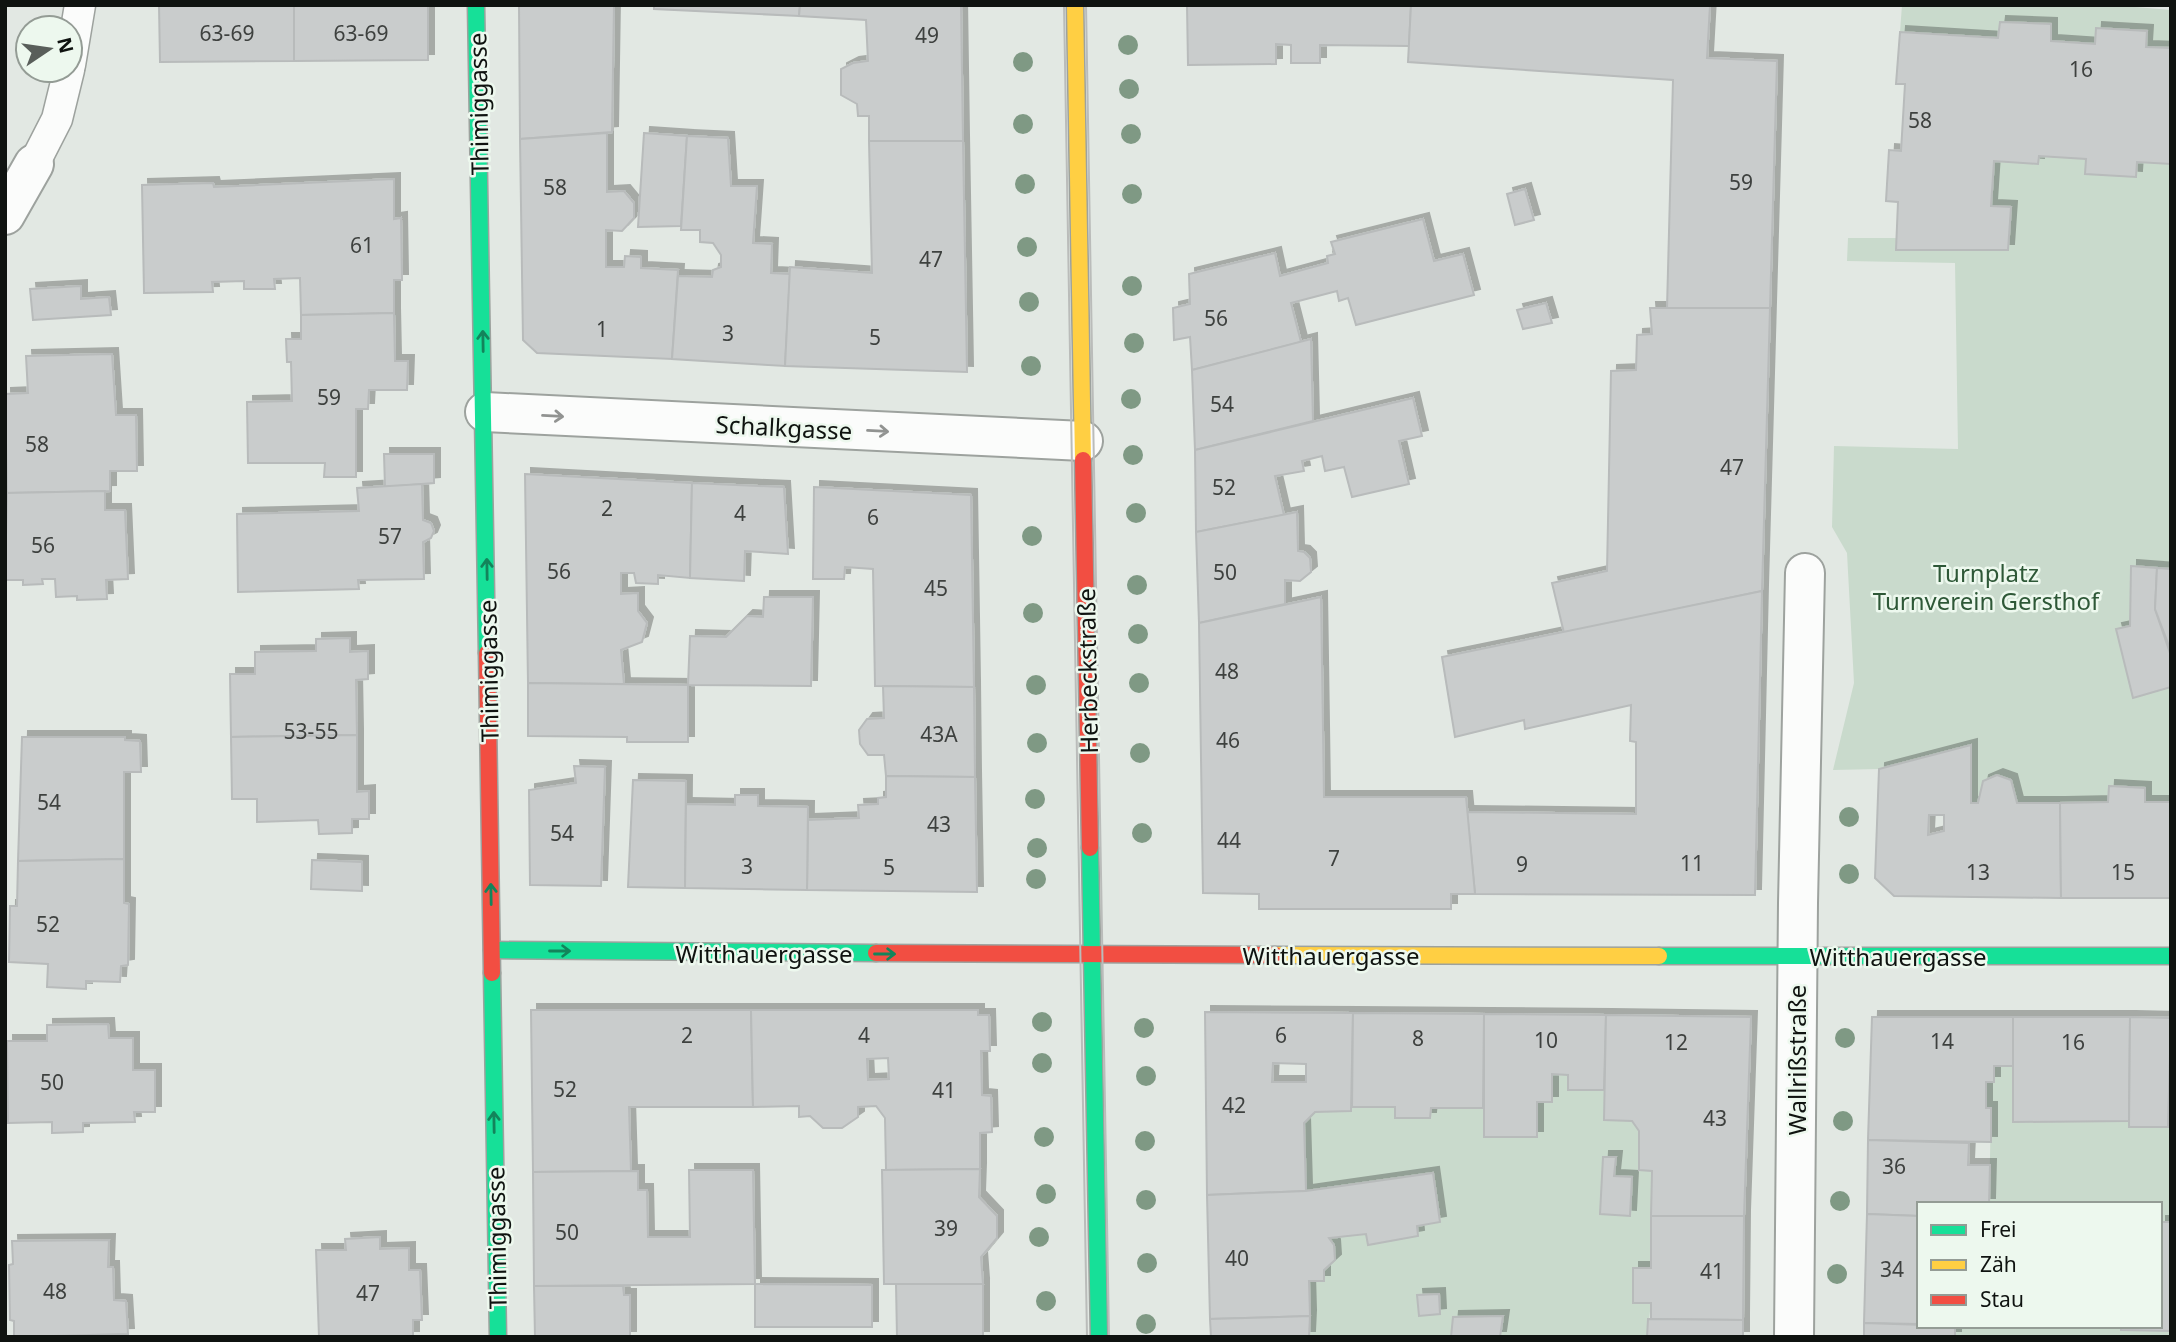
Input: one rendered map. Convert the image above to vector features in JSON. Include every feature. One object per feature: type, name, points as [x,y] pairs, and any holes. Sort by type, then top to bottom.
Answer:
[{"type":"street","name":"Thimiggasse","points":[[476,5],[485,412],[498,1337]]},
{"type":"street","name":"Herbeckstraße","points":[[1075,5],[1099,1337]]},
{"type":"street","points":[[5,215],[34,164]]},
{"type":"street","name":"Schalkgasse","points":[[485,412],[1083,441]]},
{"type":"street","name":"Wallrißstraße","points":[[1794,1337],[1797,956],[1805,573]]},
{"type":"street","name":"Witthauergasse","points":[[492,950],[1092,955],[2171,956]]},
{"type":"lane","points":[[34,164],[57,119],[65,84]]},
{"type":"green space","points":[[1902,5],[2111,5],[2171,10],[2171,48],[2051,41],[2051,24],[2000,22],[1998,38],[1900,32]]},
{"type":"green space","name":"Turnplatz Turnverein Gersthof","points":[[2039,156],[2086,159],[2085,174],[2136,177],[2137,162],[2171,164],[2171,569],[2131,566],[2130,626],[2116,630],[2133,698],[2171,687],[2171,802],[2145,802],[2145,789],[2109,786],[2108,802],[2017,803],[2011,780],[1997,775],[1983,781],[1978,803],[1971,803],[1971,745],[1879,769],[1833,770],[1854,683],[1847,553],[1832,527],[1834,446],[1958,449],[1955,263],[1847,261],[1848,238],[1897,238],[1896,250],[2011,207],[1991,206],[1994,161],[2038,164]]},
{"type":"green space","points":[[1994,1066],[2013,1066],[2013,1122],[2129,1121],[2130,1127],[2168,1127],[2171,1109],[2171,1222],[2162,1222],[2162,1202],[1989,1202],[1991,1109],[1986,1108],[1986,1082],[1994,1082]]},
{"type":"green space","points":[[1552,1074],[1568,1075],[1568,1090],[1604,1090],[1604,1120],[1632,1121],[1639,1131],[1639,1170],[1652,1171],[1651,1268],[1633,1269],[1633,1302],[1651,1303],[1647,1337],[1500,1337],[1502,1316],[1454,1317],[1451,1337],[1309,1337],[1309,1281],[1324,1270],[1329,1238],[1366,1234],[1368,1245],[1418,1236],[1417,1226],[1440,1222],[1433,1173],[1306,1191],[1304,1123],[1315,1112],[1350,1111],[1352,1107],[1395,1107],[1395,1118],[1430,1118],[1431,1108],[1483,1108],[1485,1137],[1536,1137],[1537,1102],[1551,1102]]},
{"type":"green space","points":[[1955,1328],[2122,1328],[2171,1331],[2171,1337],[1955,1337]]},
{"type":"building","points":[[159,5],[294,5],[294,61],[160,62]]},
{"type":"building","points":[[294,5],[428,5],[428,60],[294,61]]},
{"type":"building","points":[[519,5],[614,5],[612,132],[520,139]]},
{"type":"building","points":[[654,5],[800,5],[799,16],[654,9]]},
{"type":"building","points":[[800,5],[961,5],[963,141],[869,141],[869,116],[858,116],[857,104],[841,95],[841,69],[853,63],[868,61],[866,20],[799,16]]},
{"type":"building","points":[[1187,5],[1411,5],[1409,46],[1320,45],[1320,63],[1291,63],[1291,45],[1276,44],[1276,64],[1188,65]]},
{"type":"building","points":[[1411,5],[1710,5],[1707,58],[1777,61],[1770,308],[1667,308],[1673,80],[1408,62]]},
{"type":"building","points":[[2000,22],[2051,24],[2051,41],[2095,44],[2096,28],[2147,31],[2146,47],[2171,48],[2171,164],[2137,162],[2136,177],[2085,174],[2086,159],[2039,156],[2038,164],[1994,161],[1991,206],[2011,207],[2008,250],[1896,250],[1898,202],[1886,201],[1889,150],[1901,151],[1905,84],[1896,84],[1900,32],[1998,38]]},
{"type":"building","points":[[607,133],[607,192],[624,191],[634,203],[634,218],[622,231],[606,230],[606,267],[624,267],[625,256],[641,257],[641,268],[678,270],[672,359],[537,353],[523,340],[520,139]]},
{"type":"building","points":[[644,133],[687,136],[681,226],[638,227]]},
{"type":"building","points":[[687,136],[728,138],[731,186],[757,186],[753,243],[772,244],[771,273],[790,274],[785,366],[672,359],[678,276],[712,277],[713,270],[721,267],[721,255],[713,243],[700,242],[700,230],[681,230]]},
{"type":"building","points":[[869,141],[963,141],[967,372],[785,366],[790,267],[872,273]]},
{"type":"building","points":[[394,179],[394,219],[401,218],[402,280],[394,280],[394,313],[301,315],[300,278],[274,279],[275,289],[244,289],[244,281],[212,282],[213,292],[144,293],[142,185],[213,183],[214,187]]},
{"type":"building","points":[[1525,189],[1534,220],[1515,225],[1507,194]]},
{"type":"building","points":[[1423,219],[1434,261],[1463,254],[1474,295],[1356,325],[1348,298],[1339,301],[1337,291],[1291,303],[1301,342],[1192,370],[1190,337],[1174,340],[1173,308],[1190,304],[1189,274],[1275,253],[1280,276],[1328,263],[1327,256],[1335,254],[1331,242]]},
{"type":"building","points":[[81,286],[81,299],[109,297],[111,315],[33,320],[30,289]]},
{"type":"building","points":[[1546,303],[1552,323],[1523,329],[1517,310]]},
{"type":"building","points":[[1650,308],[1770,308],[1762,591],[1564,633],[1552,583],[1607,571],[1611,371],[1636,370],[1637,335],[1652,334]]},
{"type":"building","points":[[394,313],[395,361],[408,361],[407,390],[369,390],[368,409],[356,409],[356,477],[324,477],[325,463],[248,463],[247,402],[292,401],[291,362],[287,362],[286,339],[301,339],[301,315]]},
{"type":"building","points":[[1311,339],[1313,421],[1195,450],[1192,370]]},
{"type":"building","points":[[112,354],[116,415],[136,415],[137,471],[110,471],[110,491],[7,493],[5,394],[28,393],[26,356]]},
{"type":"building","points":[[1413,398],[1422,436],[1399,441],[1409,484],[1352,497],[1344,467],[1325,471],[1322,456],[1302,461],[1304,471],[1275,476],[1284,515],[1196,532],[1195,450]]},
{"type":"building","points":[[384,454],[434,454],[434,483],[385,487]]},
{"type":"building","points":[[525,474],[692,483],[690,578],[658,575],[658,584],[636,583],[634,573],[621,573],[621,594],[638,593],[638,611],[647,623],[642,642],[621,650],[624,684],[528,683]]},
{"type":"building","points":[[692,483],[784,487],[788,554],[745,551],[744,581],[690,578]]},
{"type":"building","points":[[422,484],[423,520],[431,523],[434,531],[431,538],[423,542],[424,579],[358,580],[359,589],[238,592],[237,514],[359,511],[357,488]]},
{"type":"building","points":[[814,487],[971,495],[974,687],[875,686],[873,569],[845,567],[844,579],[813,579]]},
{"type":"building","points":[[105,491],[105,510],[125,510],[128,579],[106,580],[107,599],[77,600],[77,596],[56,597],[55,579],[42,579],[43,584],[23,585],[23,580],[5,580],[7,493]]},
{"type":"building","points":[[1297,512],[1298,551],[1304,552],[1310,558],[1311,572],[1300,581],[1285,580],[1285,604],[1199,623],[1196,532]]},
{"type":"building","points":[[2131,566],[2157,568],[2155,609],[2171,656],[2171,687],[2133,698],[2116,629],[2130,626]]},
{"type":"building","points":[[2157,568],[2171,569],[2171,651],[2155,609]]},
{"type":"building","points":[[1762,591],[1755,895],[1475,894],[1467,812],[1636,814],[1636,742],[1630,741],[1631,705],[1525,729],[1524,720],[1455,737],[1442,657]]},
{"type":"building","points":[[764,597],[813,597],[811,686],[688,685],[690,636],[726,637],[747,616],[763,617]]},
{"type":"building","points":[[1321,597],[1324,797],[1466,797],[1475,894],[1451,894],[1451,909],[1259,909],[1259,894],[1203,893],[1199,623]]},
{"type":"building","points":[[350,638],[350,652],[368,651],[368,679],[356,680],[357,735],[231,737],[230,674],[255,674],[255,652],[316,651],[316,639]]},
{"type":"building","points":[[528,683],[688,685],[688,742],[627,742],[627,737],[528,736]]},
{"type":"building","points":[[883,686],[974,687],[975,777],[886,776],[884,755],[868,755],[860,744],[859,730],[867,719],[884,718]]},
{"type":"building","points":[[357,735],[357,792],[369,791],[369,819],[352,819],[352,833],[319,834],[318,820],[257,822],[257,799],[232,799],[231,737]]},
{"type":"building","points":[[22,737],[125,737],[125,740],[140,741],[141,772],[124,772],[124,859],[18,861]]},
{"type":"building","points":[[1971,745],[1971,803],[1978,803],[1983,781],[1997,775],[2011,780],[2017,803],[2060,803],[2061,898],[1894,896],[1875,878],[1879,769]],"holes":[[[1929,815],[1944,815],[1944,831],[1928,835]]]},
{"type":"building","points":[[574,766],[605,767],[601,886],[530,885],[529,790],[576,783]]},
{"type":"building","points":[[886,776],[975,777],[977,892],[807,890],[808,820],[859,818],[858,805],[878,804],[878,798],[886,797]]},
{"type":"building","points":[[633,780],[686,781],[685,888],[628,887]]},
{"type":"building","points":[[2109,786],[2145,788],[2145,802],[2171,802],[2171,898],[2061,898],[2060,803],[2108,802]]},
{"type":"building","points":[[735,795],[758,795],[758,806],[808,807],[807,890],[685,888],[686,804],[735,805]]},
{"type":"building","points":[[124,859],[124,903],[129,904],[128,965],[121,966],[120,982],[86,981],[86,989],[47,987],[48,964],[9,962],[10,906],[17,906],[18,861]]},
{"type":"building","points":[[312,860],[362,862],[362,891],[311,889]]},
{"type":"building","points":[[531,1010],[751,1010],[753,1107],[629,1107],[631,1171],[533,1172]]},
{"type":"building","points":[[751,1010],[978,1010],[978,1015],[989,1015],[990,1051],[981,1051],[982,1095],[991,1096],[992,1132],[980,1133],[980,1169],[886,1170],[885,1118],[876,1106],[858,1107],[858,1117],[842,1128],[823,1128],[810,1116],[799,1117],[799,1106],[753,1107]],"holes":[[[888,1058],[889,1079],[868,1080],[867,1059]]]},
{"type":"building","points":[[1205,1012],[1353,1013],[1351,1111],[1315,1112],[1304,1123],[1306,1191],[1207,1195]],"holes":[[[1273,1063],[1306,1064],[1306,1082],[1272,1082]]]},
{"type":"building","points":[[1353,1013],[1484,1014],[1483,1108],[1431,1108],[1430,1118],[1395,1118],[1395,1107],[1352,1107]]},
{"type":"building","points":[[1484,1014],[1606,1015],[1604,1090],[1568,1090],[1568,1075],[1552,1074],[1552,1102],[1537,1102],[1537,1137],[1484,1137]]},
{"type":"building","points":[[1606,1015],[1751,1017],[1744,1216],[1651,1216],[1652,1171],[1639,1170],[1639,1131],[1632,1121],[1604,1120]]},
{"type":"building","points":[[1872,1017],[2013,1017],[2013,1066],[1994,1066],[1994,1082],[1986,1082],[1986,1108],[1991,1108],[1991,1142],[1868,1140]]},
{"type":"building","points":[[2013,1017],[2130,1017],[2129,1121],[2013,1122]]},
{"type":"building","points":[[2130,1017],[2171,1018],[2168,1127],[2129,1127]]},
{"type":"building","points":[[108,1024],[109,1038],[133,1038],[133,1070],[155,1070],[155,1112],[134,1112],[135,1122],[83,1123],[83,1132],[52,1133],[52,1122],[8,1123],[7,1041],[47,1041],[47,1025]]},
{"type":"building","points":[[1868,1140],[1969,1143],[1968,1165],[1990,1165],[1989,1202],[1917,1202],[1917,1216],[1867,1214]]},
{"type":"building","points":[[1603,1157],[1616,1157],[1614,1176],[1632,1177],[1630,1216],[1600,1214]]},
{"type":"building","points":[[980,1169],[979,1197],[997,1216],[997,1238],[981,1257],[983,1284],[884,1284],[882,1170]]},
{"type":"building","points":[[689,1170],[753,1170],[755,1284],[534,1286],[533,1172],[638,1171],[638,1190],[647,1190],[648,1237],[690,1237]]},
{"type":"building","points":[[1433,1173],[1440,1222],[1417,1226],[1418,1236],[1368,1245],[1366,1234],[1329,1238],[1334,1245],[1335,1260],[1324,1270],[1324,1281],[1309,1281],[1310,1316],[1210,1319],[1207,1195],[1306,1191]]},
{"type":"building","points":[[1867,1214],[1917,1216],[1917,1324],[1864,1323]]},
{"type":"building","points":[[1651,1216],[1744,1216],[1743,1320],[1651,1319],[1651,1303],[1633,1303],[1633,1268],[1651,1268]]},
{"type":"building","points":[[2162,1222],[2171,1222],[2171,1331],[2121,1330],[2162,1328]]},
{"type":"building","points":[[380,1237],[380,1249],[409,1248],[409,1270],[420,1270],[422,1320],[413,1320],[413,1337],[319,1337],[316,1250],[346,1250],[345,1239]]},
{"type":"building","points":[[109,1240],[108,1267],[113,1267],[114,1300],[126,1301],[128,1334],[14,1337],[14,1321],[10,1320],[9,1265],[13,1264],[12,1241]]},
{"type":"building","points":[[755,1284],[872,1285],[872,1327],[755,1327]]},
{"type":"building","points":[[896,1284],[983,1284],[983,1337],[897,1337]]},
{"type":"building","points":[[534,1286],[623,1286],[624,1295],[630,1295],[630,1337],[535,1337]]},
{"type":"building","points":[[1439,1294],[1440,1314],[1419,1316],[1417,1295]]},
{"type":"building","points":[[1310,1316],[1309,1337],[1211,1337],[1210,1319]]},
{"type":"building","points":[[1503,1316],[1500,1337],[1451,1337],[1453,1317]]},
{"type":"building","points":[[1648,1319],[1743,1320],[1743,1337],[1647,1337]]},
{"type":"building","points":[[1864,1323],[1955,1328],[1955,1337],[1864,1337]]},
{"type":"tram line","points":[[1064,5],[1087,1337]]},
{"type":"tram line","points":[[1086,5],[1109,1337]]},
{"type":"traffic: fast","points":[[476,5],[487,653]]},
{"type":"traffic: fast","points":[[1090,848],[1099,1337]]},
{"type":"traffic: fast","points":[[492,950],[876,953]]},
{"type":"traffic: fast","points":[[1659,956],[2171,956]]},
{"type":"traffic: fast","points":[[492,973],[498,1337]]},
{"type":"traffic: slow","points":[[1075,5],[1083,460]]},
{"type":"traffic: slow","points":[[1275,955],[1659,956]]},
{"type":"traffic: jam","points":[[1083,460],[1090,848]]},
{"type":"traffic: jam","points":[[487,653],[492,973]]},
{"type":"traffic: jam","points":[[876,953],[1275,955]]}]
